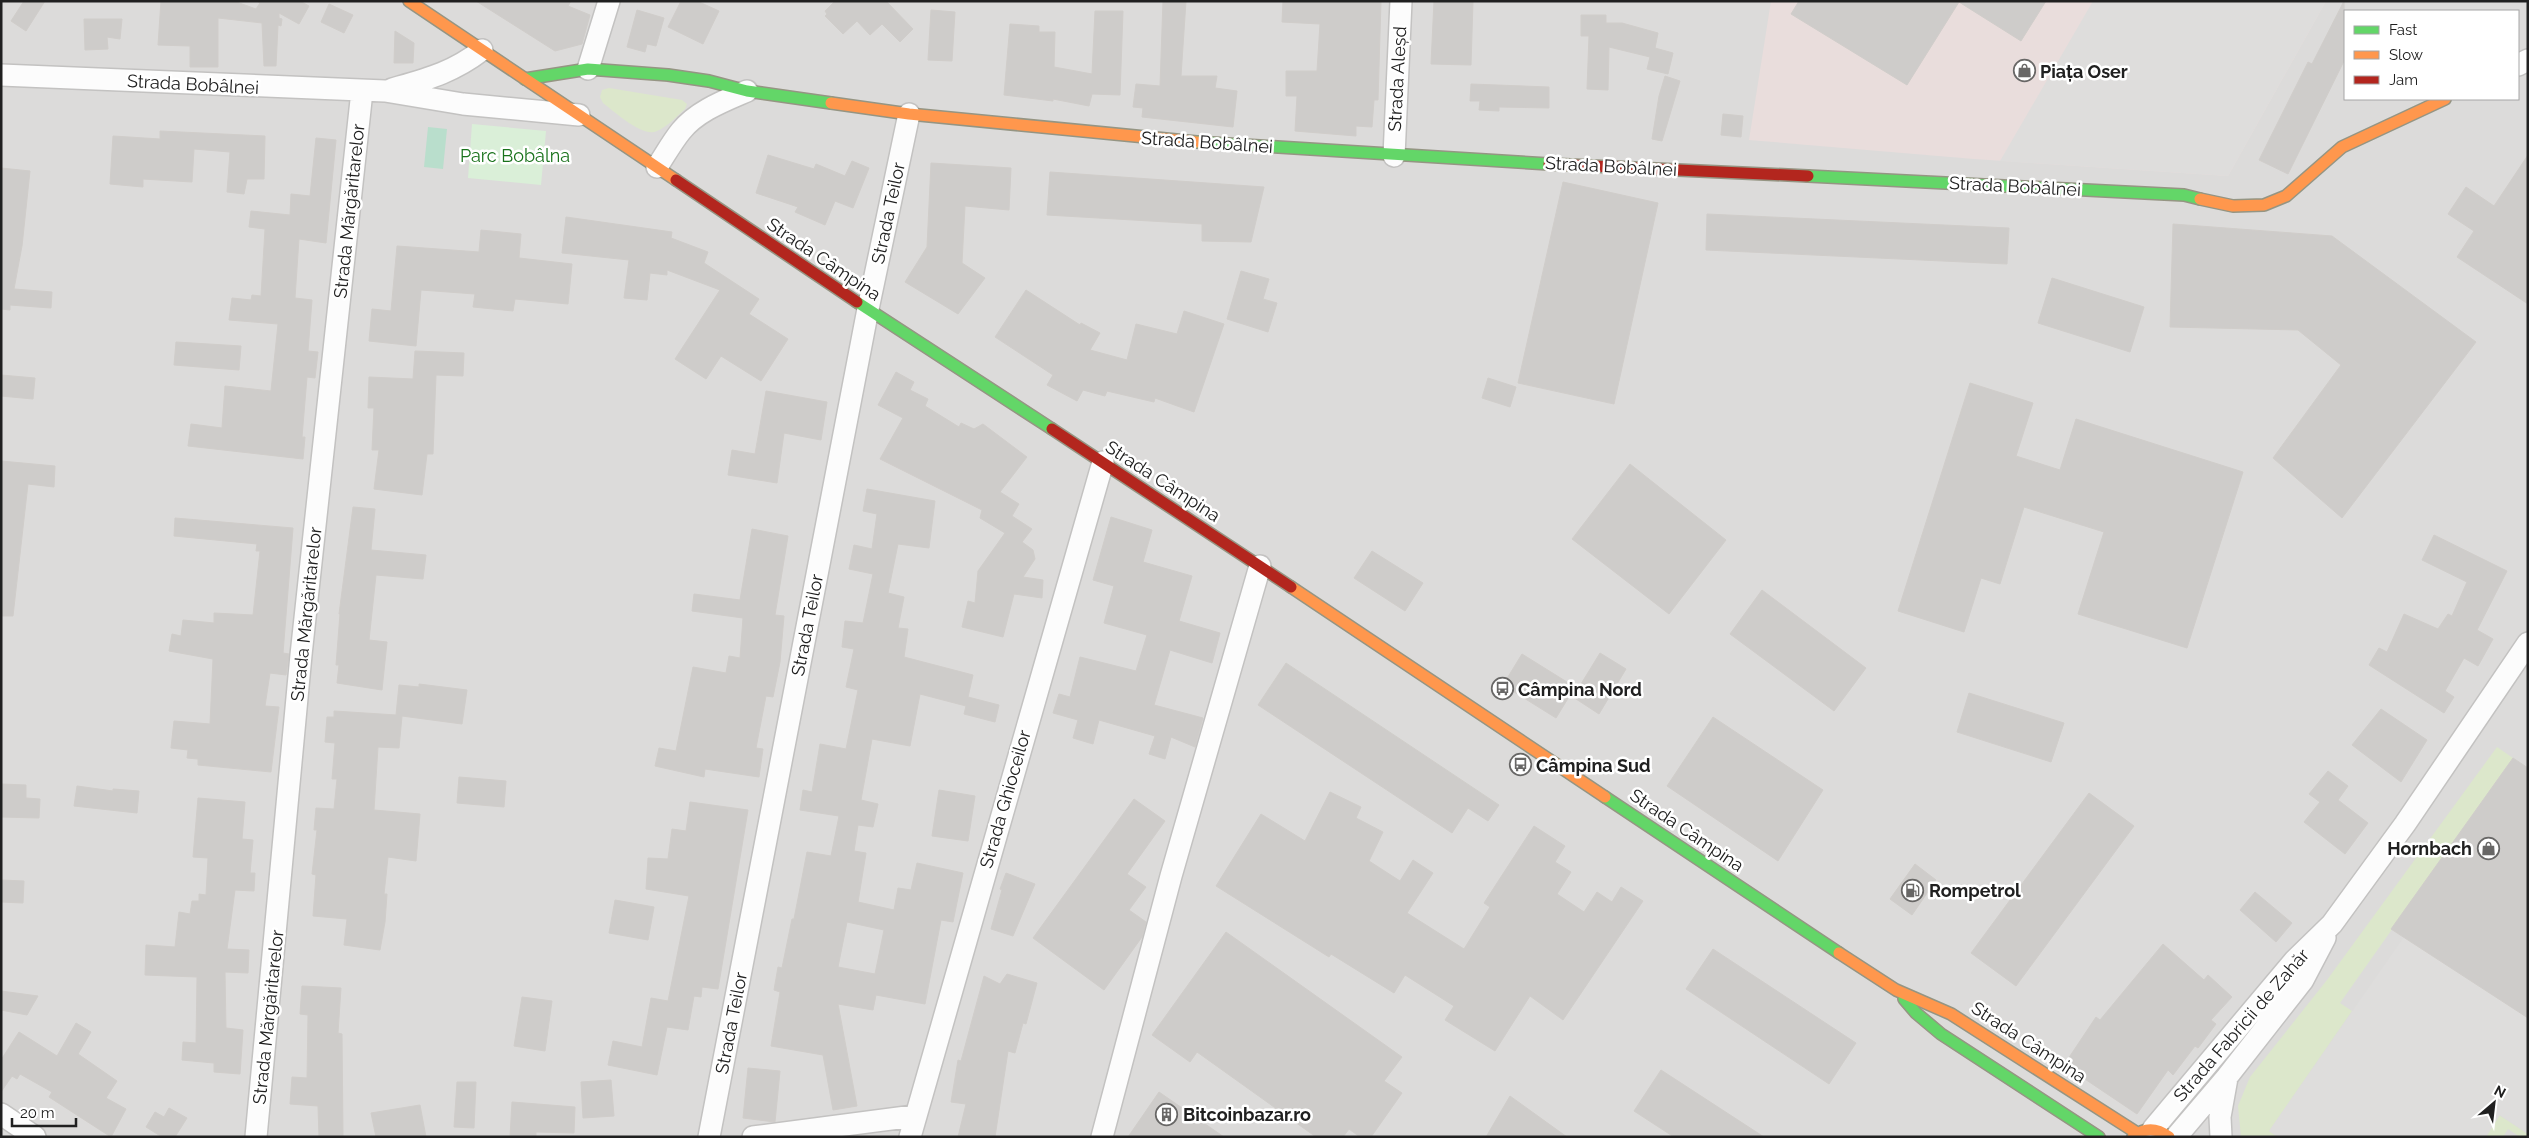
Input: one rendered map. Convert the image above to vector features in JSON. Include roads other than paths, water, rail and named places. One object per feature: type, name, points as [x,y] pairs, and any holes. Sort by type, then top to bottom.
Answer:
[{"type":"main road","name":"Strada Câmpina","points":[[409,1],[582,115],[868,309],[1260,566],[1896,990],[1951,1014],[2148,1134]]},
{"type":"main road","name":"Strada Bobâlnei","points":[[525,79],[588,69],[668,75],[709,81],[747,91],[909,114],[1149,139],[1394,156],[2184,195],[2233,206],[2264,205],[2286,196],[2342,147],[2443,100]]},
{"type":"main road","name":"Strada Câmpina","points":[[1896,990],[1916,1013],[1941,1034],[2099,1137]]},
{"type":"street","points":[[588,69],[609,1]]},
{"type":"street","name":"Strada Aleșd","points":[[1394,156],[1400,1]]},
{"type":"street","name":"Strada Bobâlnei","points":[[384,91],[438,77],[467,62],[482,50]]},
{"type":"street","name":"Strada Bobâlnei","points":[[1,75],[384,91],[463,104],[582,115]]},
{"type":"street","name":"Strada Mărgăritarelor","points":[[256,1137],[301,655],[362,91]]},
{"type":"street","points":[[657,167],[680,131],[691,121],[723,102],[747,91]]},
{"type":"street","name":"Strada Teilor","points":[[709,1137],[868,309],[909,114]]},
{"type":"street","name":"Strada Ghioceilor","points":[[910,1137],[914,1116],[1102,462]]},
{"type":"street","points":[[1102,1137],[1171,876],[1260,566]]},
{"type":"street","name":"Strada Fabricii de Zahăr","points":[[2176,1137],[2227,1077],[2303,980],[2332,924],[2406,824],[2528,643]]},
{"type":"street","name":"Strada Fabricii de Zahăr","points":[[2148,1134],[2295,960],[2332,924]]},
{"type":"street","points":[[2221,1137],[2220,1117],[2227,1077]]},
{"type":"street","points":[[1,1114],[35,1137]]},
{"type":"street","points":[[753,1137],[914,1116]]},
{"type":"place","name":"Piața Oser","points":[[2024,71]]},
{"type":"place","name":"Câmpina Nord","points":[[1502,689]]},
{"type":"place","name":"Câmpina Sud","points":[[1520,765]]},
{"type":"place","name":"Hornbach","points":[[2488,848]]},
{"type":"place","name":"Rompetrol","points":[[1913,890]]},
{"type":"place","name":"Bitcoinbazar.ro","points":[[1167,1114]]},
{"type":"park label","name":"Parc Bobâlna","points":[[515,155]]}]
